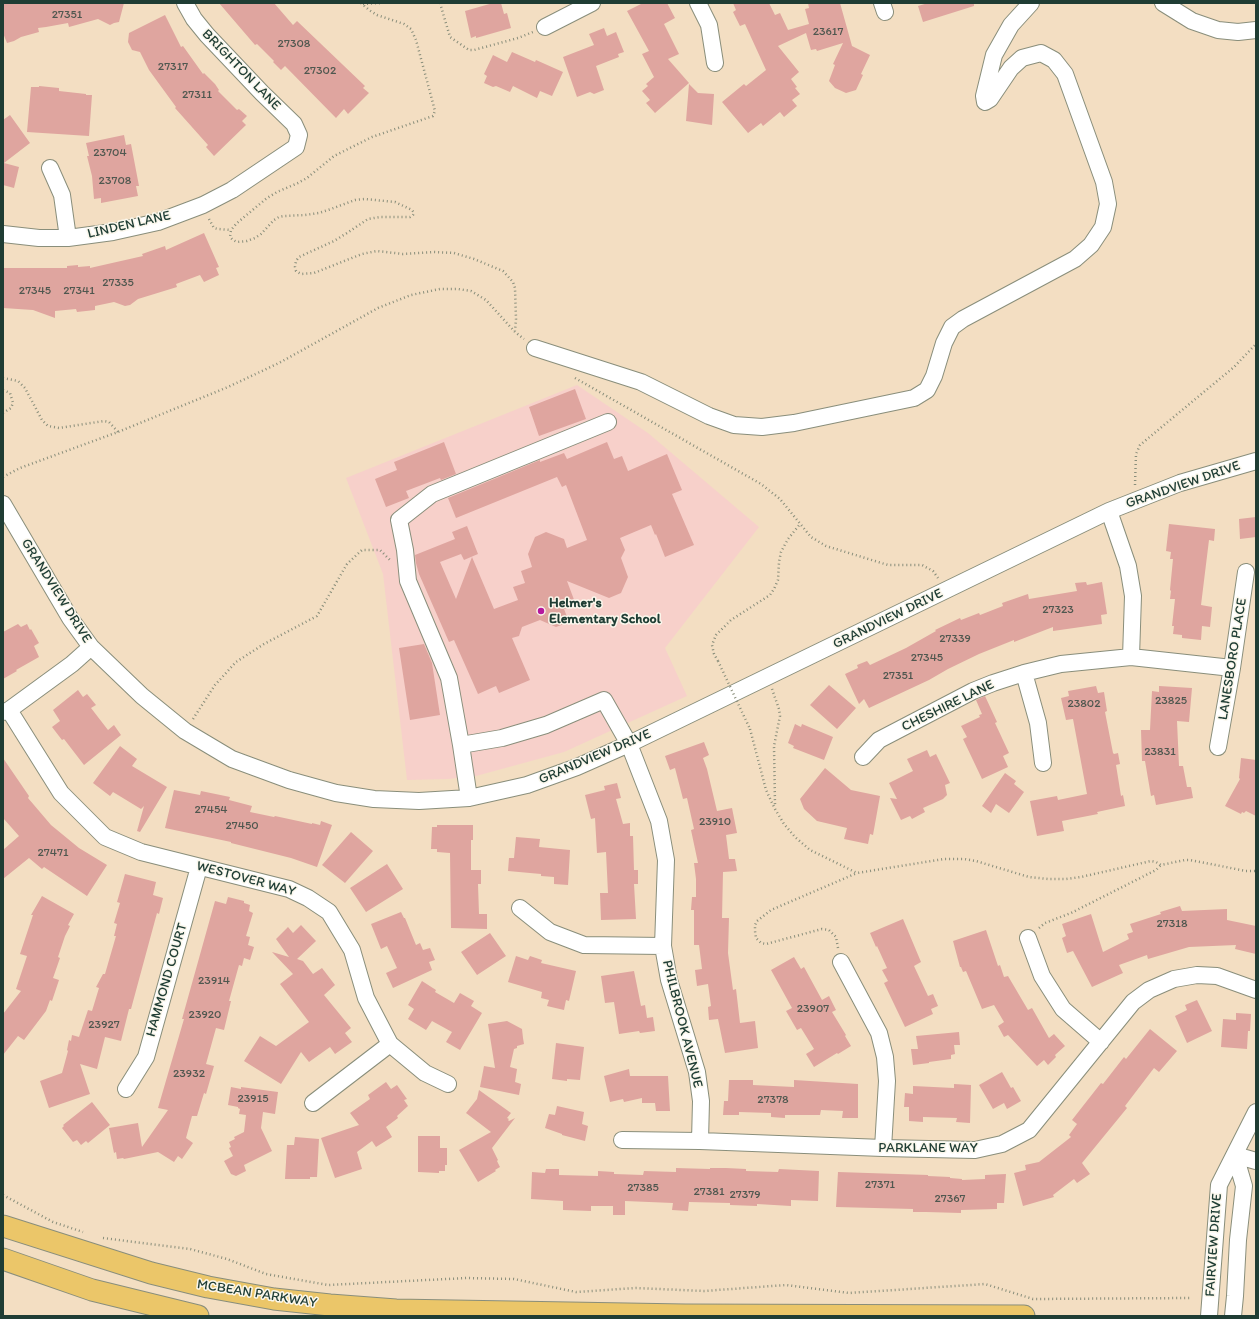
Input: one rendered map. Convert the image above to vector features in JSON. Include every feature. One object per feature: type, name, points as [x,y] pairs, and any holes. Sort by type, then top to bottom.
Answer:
[{"type":"main road","name":"MCBEAN PARKWAY","points":[[3,1226],[151,1273],[208,1287],[274,1299],[330,1305],[396,1310],[678,1314],[1024,1316]]},
{"type":"main road","points":[[3,1259],[92,1290],[198,1316]]},
{"type":"street","name":"BRIGHTON LANE","points":[[185,3],[194,19],[206,35],[294,124],[299,135]]},
{"type":"street","points":[[545,27],[592,3]]},
{"type":"street","points":[[698,3],[709,25],[715,64]]},
{"type":"street","points":[[535,348],[641,382],[709,416],[734,425],[762,427],[794,423],[914,398],[927,390],[934,376],[944,343],[952,327],[963,319],[1075,259],[1091,245],[1103,227],[1108,204],[1104,182],[1065,74],[1054,60],[1041,53],[1022,58],[1011,68],[990,99],[985,102],[984,96],[994,55],[1011,25],[1031,3]]},
{"type":"street","points":[[1163,3],[1192,21],[1218,30],[1238,32],[1256,30]]},
{"type":"street","name":"LINDEN LANE","points":[[3,234],[39,238],[68,238],[113,232],[158,222],[203,204],[232,190],[296,147],[299,135]]},
{"type":"street","points":[[50,168],[62,195],[68,238]]},
{"type":"street","points":[[469,798],[449,678],[408,581],[406,550],[399,520],[432,494],[608,422]]},
{"type":"street","name":"GRANDVIEW DRIVE","points":[[3,504],[70,618],[91,647],[142,696],[185,731],[232,759],[289,780],[336,793],[374,799],[419,801],[469,798],[527,785],[577,767],[629,744],[1109,511],[1139,498],[1180,484],[1256,461]]},
{"type":"street","points":[[1109,511],[1128,566],[1133,596],[1131,657]]},
{"type":"street","name":"LANESBORO PLACE","points":[[1218,747],[1232,668],[1246,572]]},
{"type":"street","points":[[6,711],[78,660],[91,647]]},
{"type":"street","name":"CHESHIRE LANE","points":[[862,757],[880,740],[966,694],[1024,672],[1061,664],[1131,657],[1232,668]]},
{"type":"street","points":[[1024,672],[1038,723],[1043,763]]},
{"type":"street","name":"PHILBROOK AVENUE","points":[[461,745],[502,738],[546,725],[604,700],[629,744],[659,821],[666,860],[663,946],[669,980],[697,1072],[701,1101],[700,1141]]},
{"type":"street","name":"WESTOVER WAY","points":[[6,711],[61,793],[105,837],[141,852],[289,889],[308,898],[329,912],[352,950],[366,998],[390,1044],[425,1073],[448,1084]]},
{"type":"street","name":"HAMMOND COURT","points":[[126,1089],[146,1057],[199,867]]},
{"type":"street","points":[[520,908],[550,932],[584,945],[663,946]]},
{"type":"street","points":[[1028,938],[1042,976],[1063,1009],[1101,1042]]},
{"type":"street","points":[[841,962],[879,1033],[885,1057],[887,1081],[883,1148]]},
{"type":"street","name":"PARKLANE WAY","points":[[622,1140],[700,1141],[975,1150],[1002,1144],[1029,1130],[1133,1002],[1149,990],[1174,979],[1197,975],[1217,976],[1256,990]]},
{"type":"street","points":[[313,1104],[390,1044]]},
{"type":"street","name":"FAIRVIEW DRIVE","points":[[1209,1316],[1219,1185],[1256,1112]]},
{"type":"street","points":[[1235,1155],[1256,1161]]},
{"type":"street","name":"FAIRVIEW DRIVE","points":[[1233,1316],[1238,1240],[1244,1186],[1235,1155]]},
{"type":"path","points":[[362,4],[382,3]]},
{"type":"path","points":[[440,3],[450,37],[468,50],[474,50],[518,38],[545,27]]},
{"type":"path","points":[[362,4],[377,15],[404,24],[410,29],[416,40],[436,111],[433,116],[372,137],[334,156],[307,178],[267,198],[231,230],[230,237],[237,242],[247,241],[261,234],[274,220],[284,216],[305,215],[319,212],[361,199],[399,203],[412,210],[414,213],[413,215],[410,217],[380,217],[368,219],[334,241],[299,257],[296,261],[296,271],[301,274],[314,273],[367,252],[377,251],[403,254],[434,252],[454,253],[474,259],[503,271],[513,282],[515,288],[515,332]]},
{"type":"path","points":[[203,204],[210,223],[214,228],[231,230]]},
{"type":"path","points":[[3,476],[20,468],[118,432],[228,387],[279,363],[378,308],[411,295],[440,289],[470,291],[486,300],[515,332],[535,348]]},
{"type":"path","points":[[1139,498],[1135,485],[1136,454],[1140,445],[1234,367],[1256,344]]},
{"type":"path","points":[[575,377],[761,484],[780,499],[811,537],[826,546],[888,565],[922,565],[933,571],[946,591]]},
{"type":"path","points":[[3,378],[18,381],[25,388],[42,420],[48,426],[59,428],[104,420],[109,422],[118,432]]},
{"type":"path","points":[[3,390],[10,393],[13,403],[12,408],[3,413]]},
{"type":"path","points":[[800,524],[788,539],[782,552],[779,562],[778,580],[770,595],[731,620],[716,635],[712,645],[714,654],[750,729],[760,772],[766,790],[784,824],[794,837],[810,850],[857,873]]},
{"type":"path","points":[[185,731],[215,685],[236,662],[264,644],[317,616],[347,564],[362,550],[380,550],[392,562],[400,567],[407,567]]},
{"type":"path","points":[[768,677],[780,716],[774,746],[775,809]]},
{"type":"path","points":[[836,937],[829,930],[822,930],[766,944],[761,943],[756,938],[755,925],[757,921],[771,910],[857,873],[944,859],[964,859],[976,861],[1029,877],[1048,879],[1066,879],[1151,861],[1161,865]]},
{"type":"path","points":[[1028,938],[1045,923],[1078,909],[1156,870],[1161,865],[1190,860],[1256,872]]},
{"type":"path","points":[[3,1195],[53,1222],[89,1234]]},
{"type":"path","points":[[97,1236],[190,1250],[227,1259],[266,1274],[328,1285],[467,1278],[514,1279],[576,1292],[636,1288],[704,1291],[786,1285],[849,1293],[985,1284],[1033,1298],[1190,1298]]},
{"type":"shaded area","name":"Helmer's Elementary School","points":[[577,385],[648,433],[759,527],[665,648],[687,696],[564,752],[476,776],[448,779],[407,780],[383,574],[346,478]]},
{"type":"building","points":[[3,3],[124,3],[119,22],[110,25],[98,19],[69,27],[68,23],[38,28],[39,32],[7,43],[3,33]]},
{"type":"building","points":[[219,3],[274,3],[293,25],[297,21],[365,86],[363,88],[369,93],[348,114],[344,109],[336,118],[285,66],[281,70],[257,44],[255,45]]},
{"type":"building","points":[[493,3],[501,3],[504,14],[507,13],[511,28],[476,38],[476,36],[471,38],[465,11]]},
{"type":"building","points":[[643,3],[667,3],[675,18],[664,24],[679,54],[668,59],[689,83],[655,113],[646,103],[650,100],[642,91],[648,86],[646,84],[654,77],[642,54],[649,51],[627,11]]},
{"type":"building","points":[[733,3],[769,3],[775,15],[780,13],[788,30],[809,24],[805,9],[809,8],[808,3],[840,3],[852,46],[870,55],[861,74],[863,75],[856,90],[846,93],[835,88],[829,81],[835,65],[833,64],[843,43],[817,51],[816,49],[811,50],[806,33],[778,46],[799,72],[791,79],[797,87],[795,88],[800,94],[792,100],[797,106],[784,117],[780,112],[763,126],[761,123],[748,133],[722,102],[744,84],[746,86],[766,70],[745,24],[740,26],[733,12],[736,10]]},
{"type":"building","points":[[928,3],[974,3],[974,6],[923,22],[918,6]]},
{"type":"building","points":[[165,15],[181,47],[183,46],[203,74],[204,73],[215,84],[219,90],[218,91],[237,110],[239,109],[247,116],[242,121],[246,125],[214,156],[206,147],[208,145],[175,108],[176,107],[149,70],[140,52],[132,50],[128,42],[129,33]]},
{"type":"building","points":[[604,28],[607,36],[616,32],[624,52],[618,54],[619,57],[596,66],[604,90],[594,94],[590,92],[577,97],[563,57],[594,45],[589,34]]},
{"type":"building","points":[[512,52],[535,62],[536,60],[563,72],[552,96],[540,91],[537,98],[513,86],[510,92],[484,83],[487,76],[484,74],[493,55],[507,62]]},
{"type":"building","points":[[689,84],[698,93],[714,94],[712,125],[686,121]]},
{"type":"building","points":[[39,86],[59,88],[59,91],[92,95],[89,136],[27,132],[31,87]]},
{"type":"building","points":[[10,115],[30,143],[4,163],[19,167],[14,188],[3,185],[3,120]]},
{"type":"building","points":[[124,135],[126,145],[131,144],[139,186],[136,186],[138,196],[101,203],[101,198],[94,199],[92,176],[87,156],[89,156],[86,143]]},
{"type":"building","points":[[204,233],[219,267],[216,268],[219,275],[204,282],[200,275],[176,284],[177,287],[138,299],[130,305],[125,306],[114,302],[95,306],[95,310],[77,312],[76,309],[55,311],[55,318],[33,310],[3,308],[3,268],[67,268],[67,266],[78,265],[78,267],[90,266],[90,268],[143,256],[142,254],[165,246],[166,250]]},
{"type":"building","points":[[575,389],[586,419],[539,436],[529,407]]},
{"type":"building","points":[[444,442],[456,474],[441,480],[440,478],[406,491],[409,498],[386,507],[375,479],[397,470],[394,462]]},
{"type":"building","points":[[607,442],[614,459],[622,456],[628,471],[667,454],[682,490],[672,494],[694,545],[665,557],[651,525],[620,538],[625,550],[621,558],[628,577],[621,593],[609,598],[567,581],[576,605],[564,609],[569,622],[556,627],[540,620],[522,627],[519,636],[512,638],[530,680],[499,693],[496,686],[478,694],[454,640],[449,642],[419,574],[415,555],[455,539],[452,532],[467,526],[478,554],[464,560],[461,554],[440,562],[456,599],[472,557],[494,609],[518,600],[513,587],[525,583],[521,571],[532,567],[528,554],[535,537],[546,532],[564,539],[567,548],[587,540],[566,485],[562,487],[557,477],[456,518],[448,498],[540,460],[540,462],[564,453],[567,459]]},
{"type":"building","points":[[1256,517],[1256,537],[1240,539],[1239,519]]},
{"type":"building","points":[[1169,524],[1215,529],[1214,541],[1209,540],[1201,605],[1212,607],[1210,627],[1202,626],[1201,640],[1182,638],[1182,635],[1173,634],[1174,626],[1172,626],[1175,599],[1170,599],[1170,590],[1173,559],[1170,559],[1171,552],[1166,551]]},
{"type":"building","points":[[1086,582],[1087,585],[1102,582],[1107,614],[1101,615],[1102,624],[1053,631],[1053,627],[1014,642],[1014,640],[979,654],[929,680],[869,708],[864,699],[859,704],[845,674],[858,668],[857,665],[867,661],[870,665],[906,648],[936,631],[935,630],[960,618],[961,620],[979,613],[980,615],[1003,606],[1002,603],[1028,594],[1029,599],[1077,591],[1075,583]]},
{"type":"building","points":[[18,624],[21,627],[27,624],[30,630],[31,629],[39,643],[34,646],[39,657],[3,679],[3,632]]},
{"type":"building","points":[[424,644],[432,663],[440,715],[410,720],[399,648]]},
{"type":"building","points":[[829,685],[856,708],[837,729],[810,705]]},
{"type":"building","points":[[1096,686],[1098,693],[1104,692],[1107,711],[1105,712],[1113,753],[1118,753],[1120,764],[1116,765],[1121,796],[1123,795],[1125,806],[1097,812],[1098,814],[1062,821],[1064,831],[1037,836],[1030,801],[1057,796],[1058,800],[1087,794],[1073,719],[1066,720],[1061,698],[1069,696],[1068,691]]},
{"type":"building","points":[[1159,686],[1192,688],[1189,722],[1177,721],[1179,766],[1183,766],[1187,787],[1191,787],[1193,798],[1156,805],[1154,795],[1151,796],[1145,761],[1142,761],[1141,730],[1150,730],[1152,691],[1159,692]]},
{"type":"building","points":[[78,690],[83,697],[87,694],[96,705],[91,708],[108,730],[114,725],[121,735],[84,765],[64,739],[62,740],[52,727],[60,721],[53,710]]},
{"type":"building","points":[[985,696],[997,722],[995,723],[1009,753],[1003,756],[1008,767],[982,779],[963,739],[967,737],[961,726],[980,717],[979,715],[982,714],[976,700]]},
{"type":"building","points":[[795,724],[801,727],[802,724],[833,737],[824,760],[793,748],[794,746],[788,743]]},
{"type":"building","points":[[704,742],[709,755],[703,758],[717,811],[732,808],[737,833],[726,835],[729,859],[735,859],[737,871],[723,872],[722,918],[729,918],[728,953],[733,990],[736,989],[740,1023],[755,1021],[758,1048],[725,1053],[718,1019],[709,1020],[708,1007],[711,1006],[708,984],[697,986],[695,970],[702,969],[699,945],[694,945],[694,910],[691,910],[692,897],[696,897],[694,863],[698,863],[691,830],[694,829],[687,798],[683,799],[675,768],[670,770],[665,756]]},
{"type":"building","points":[[120,746],[137,759],[132,766],[167,787],[140,832],[137,831],[144,806],[141,809],[113,792],[110,796],[93,783]]},
{"type":"building","points":[[927,750],[930,757],[936,754],[950,783],[945,785],[947,795],[943,799],[923,808],[925,812],[912,819],[910,816],[901,820],[890,798],[897,799],[889,783],[913,771],[907,759]]},
{"type":"building","points":[[3,758],[29,796],[28,798],[51,825],[79,848],[107,865],[87,896],[44,867],[42,869],[29,858],[3,879],[3,850],[19,836],[3,818]]},
{"type":"building","points":[[1241,758],[1256,760],[1256,816],[1246,811],[1244,813],[1242,812],[1241,814],[1225,806],[1240,779]]},
{"type":"building","points":[[825,768],[851,790],[880,796],[873,835],[870,834],[868,844],[844,839],[847,828],[817,821],[804,809],[800,799]]},
{"type":"building","points":[[1005,773],[1016,781],[1014,784],[1024,792],[1009,813],[996,804],[991,813],[982,806]]},
{"type":"building","points":[[617,783],[621,798],[616,799],[623,824],[630,823],[630,836],[633,836],[634,870],[638,870],[638,884],[634,884],[636,919],[601,920],[600,893],[608,893],[606,852],[597,853],[595,818],[591,819],[585,795],[605,790],[604,786]]},
{"type":"building","points":[[174,790],[200,795],[201,791],[230,797],[229,800],[252,806],[250,812],[312,824],[320,825],[321,821],[332,825],[317,867],[291,858],[231,842],[165,828]]},
{"type":"building","points":[[437,825],[473,825],[473,840],[471,840],[471,870],[481,870],[481,884],[478,884],[479,914],[487,914],[487,929],[451,928],[450,853],[437,852],[437,849],[431,849],[432,827],[437,827]]},
{"type":"building","points":[[351,832],[373,851],[345,883],[322,865]]},
{"type":"building","points":[[516,837],[540,839],[539,847],[570,850],[568,885],[554,884],[554,877],[541,876],[541,874],[508,871],[509,858],[514,858]]},
{"type":"building","points":[[387,864],[403,889],[366,912],[350,888]]},
{"type":"building","points":[[125,874],[156,882],[153,895],[163,898],[159,914],[157,913],[121,1041],[105,1037],[97,1069],[80,1064],[90,1094],[49,1108],[40,1081],[62,1073],[68,1051],[69,1040],[71,1041],[72,1035],[79,1037],[88,1010],[92,1011],[99,988],[96,987],[103,974],[105,974],[116,936],[114,936],[117,924],[114,923],[120,903],[117,902]]},
{"type":"building","points":[[42,896],[74,914],[68,925],[70,926],[58,957],[60,958],[53,978],[59,980],[52,1001],[50,1000],[46,1011],[24,1040],[18,1036],[3,1055],[3,1014],[21,991],[16,989],[27,956],[20,954],[33,915],[31,915]]},
{"type":"building","points":[[228,897],[244,901],[244,903],[250,905],[249,911],[253,913],[246,936],[250,937],[248,945],[254,947],[250,960],[244,958],[242,966],[239,965],[229,1001],[231,1001],[224,1030],[216,1028],[206,1064],[214,1066],[206,1094],[204,1093],[197,1116],[192,1116],[186,1138],[193,1143],[182,1159],[178,1156],[174,1162],[158,1152],[117,1159],[116,1152],[114,1153],[109,1128],[138,1123],[142,1147],[168,1110],[158,1108],[184,1019],[182,1019],[215,901],[226,904]]},
{"type":"building","points":[[1180,906],[1182,911],[1227,909],[1227,920],[1256,926],[1256,954],[1235,949],[1236,945],[1189,947],[1148,959],[1147,955],[1119,965],[1123,973],[1092,987],[1073,951],[1067,953],[1062,938],[1066,936],[1062,924],[1091,914],[1103,952],[1129,939],[1127,934],[1133,932],[1130,924]]},
{"type":"building","points":[[401,912],[416,945],[420,943],[423,950],[430,948],[435,960],[429,962],[432,970],[393,988],[386,973],[397,968],[387,946],[381,949],[371,924]]},
{"type":"building","points":[[903,919],[921,962],[914,966],[928,996],[933,994],[938,1006],[931,1009],[933,1014],[905,1027],[884,983],[888,981],[882,970],[887,968],[870,933]]},
{"type":"building","points":[[301,925],[316,941],[297,959],[303,961],[313,974],[322,968],[335,985],[324,995],[351,1028],[345,1033],[352,1042],[335,1054],[330,1047],[309,1062],[301,1052],[281,1084],[244,1061],[260,1036],[276,1046],[309,1022],[280,984],[293,974],[272,952],[289,957],[276,939],[288,927],[293,933]]},
{"type":"building","points":[[986,930],[998,966],[1000,965],[1004,977],[1008,976],[1028,1010],[1032,1008],[1049,1038],[1054,1034],[1065,1046],[1055,1055],[1056,1057],[1048,1065],[1044,1060],[1037,1066],[1008,1035],[1004,1037],[998,1026],[1004,1022],[994,1005],[982,1009],[966,971],[963,972],[960,967],[953,941]]},
{"type":"building","points":[[490,933],[506,956],[477,975],[461,952]]},
{"type":"building","points":[[516,956],[528,960],[530,956],[542,960],[541,963],[576,971],[569,1001],[566,1000],[564,1010],[547,1006],[549,1000],[541,998],[542,992],[508,982]]},
{"type":"building","points":[[794,957],[801,969],[804,967],[822,1000],[829,996],[836,1010],[832,1012],[851,1046],[814,1067],[806,1054],[814,1049],[801,1028],[797,1030],[786,1011],[792,1008],[771,970]]},
{"type":"building","points":[[634,971],[641,1006],[645,1005],[647,1018],[653,1017],[655,1031],[640,1033],[639,1031],[619,1034],[614,1002],[605,1003],[601,976]]},
{"type":"building","points":[[422,981],[436,990],[435,992],[454,1003],[460,993],[474,1001],[471,1006],[482,1013],[460,1050],[446,1042],[452,1032],[432,1021],[426,1030],[408,1019],[414,1009],[408,1005]]},
{"type":"building","points":[[1197,1000],[1212,1031],[1187,1043],[1175,1016],[1187,1010],[1185,1005]]},
{"type":"building","points":[[1236,1013],[1251,1014],[1247,1049],[1221,1047],[1223,1019],[1236,1020]]},
{"type":"building","points":[[507,1021],[522,1029],[524,1044],[517,1046],[517,1048],[514,1049],[510,1067],[517,1069],[515,1082],[521,1084],[519,1095],[480,1087],[484,1066],[495,1068],[488,1024]]},
{"type":"building","points":[[1150,1029],[1177,1051],[1159,1072],[1154,1068],[1125,1106],[1127,1108],[1082,1163],[1090,1174],[1077,1183],[1074,1179],[1053,1195],[1054,1197],[1023,1206],[1014,1173],[1026,1170],[1025,1165],[1039,1162],[1071,1137],[1069,1135],[1077,1124],[1072,1120],[1101,1083],[1103,1084],[1124,1057],[1126,1059]]},
{"type":"building","points":[[959,1032],[960,1045],[954,1045],[955,1054],[951,1055],[951,1059],[913,1065],[911,1049],[918,1049],[916,1036]]},
{"type":"building","points":[[556,1043],[584,1047],[580,1080],[567,1079],[567,1081],[552,1079]]},
{"type":"building","points":[[629,1069],[630,1076],[668,1076],[670,1111],[656,1111],[655,1103],[642,1103],[642,1098],[624,1102],[623,1099],[610,1102],[604,1076]]},
{"type":"building","points":[[1002,1072],[1011,1088],[1013,1087],[1021,1101],[1007,1109],[1004,1103],[993,1109],[979,1085]]},
{"type":"building","points":[[729,1080],[753,1080],[753,1085],[794,1087],[794,1080],[858,1084],[858,1118],[842,1118],[843,1111],[821,1110],[820,1115],[785,1115],[785,1118],[771,1117],[771,1113],[739,1112],[739,1115],[723,1115],[724,1101],[728,1101]]},
{"type":"building","points":[[386,1082],[391,1089],[397,1085],[407,1099],[404,1100],[408,1106],[397,1116],[398,1118],[386,1127],[392,1137],[376,1147],[372,1141],[357,1152],[362,1169],[335,1178],[321,1138],[359,1125],[350,1113],[370,1099],[368,1095]]},
{"type":"building","points":[[954,1084],[971,1085],[970,1123],[956,1122],[957,1118],[923,1117],[923,1122],[909,1121],[909,1107],[904,1107],[905,1093],[913,1094],[913,1086],[954,1088]]},
{"type":"building","points":[[231,1087],[278,1092],[275,1114],[263,1112],[261,1128],[272,1151],[244,1165],[246,1171],[236,1176],[231,1174],[224,1161],[233,1156],[229,1148],[231,1147],[229,1142],[235,1139],[234,1137],[244,1132],[246,1115],[239,1114],[240,1109],[238,1107],[228,1105]]},
{"type":"building","points":[[479,1090],[511,1113],[507,1118],[509,1121],[515,1118],[492,1148],[500,1167],[478,1182],[459,1150],[491,1132],[466,1113],[477,1099]]},
{"type":"building","points":[[92,1102],[110,1125],[88,1143],[86,1141],[81,1145],[77,1140],[73,1142],[62,1128],[64,1126],[63,1125]]},
{"type":"building","points":[[557,1106],[584,1112],[582,1124],[588,1126],[585,1141],[562,1135],[545,1128],[549,1114],[555,1115]]},
{"type":"building","points":[[418,1136],[440,1136],[440,1148],[447,1148],[447,1165],[445,1165],[445,1171],[439,1171],[439,1173],[418,1172]]},
{"type":"building","points":[[295,1137],[319,1139],[317,1177],[310,1177],[310,1179],[285,1179],[287,1145],[294,1145]]},
{"type":"building","points":[[676,1168],[726,1168],[746,1169],[746,1171],[778,1172],[779,1169],[819,1171],[818,1201],[791,1200],[791,1206],[757,1204],[757,1206],[730,1205],[730,1203],[689,1202],[688,1211],[672,1210],[673,1203],[625,1201],[625,1215],[613,1215],[613,1206],[591,1206],[591,1211],[563,1210],[563,1201],[531,1199],[532,1172],[545,1173],[546,1169],[559,1169],[559,1175],[598,1176],[598,1171],[614,1172],[614,1174],[643,1175],[644,1171],[676,1172]]},
{"type":"building","points":[[838,1172],[928,1175],[950,1177],[962,1180],[985,1179],[985,1175],[1006,1174],[1004,1203],[997,1203],[997,1209],[961,1210],[961,1213],[913,1212],[913,1209],[836,1207]]},
{"type":"place","name":"Helmer's Elementary School","points":[[541,611]]}]
